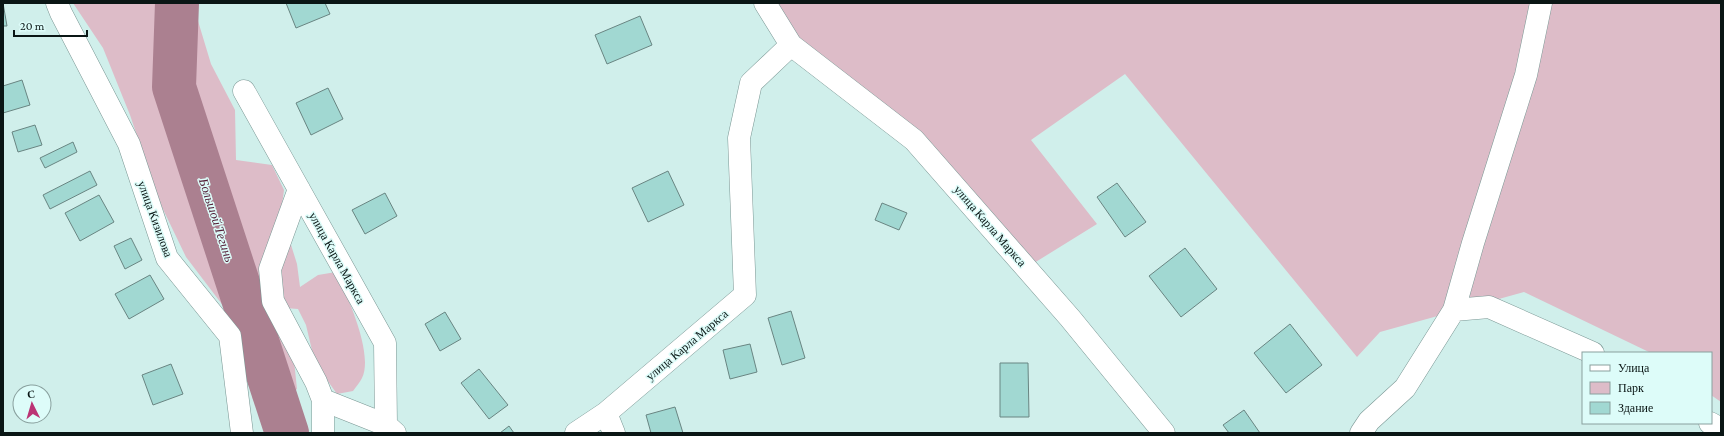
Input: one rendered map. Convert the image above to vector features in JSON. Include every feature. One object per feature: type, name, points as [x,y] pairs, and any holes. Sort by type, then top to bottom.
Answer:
[{"type":"street","name":"улица Кизилова","points":[[57,3],[129,144],[167,258],[230,336],[242,433]]},
{"type":"street","name":"улица Карла Маркса","points":[[765,3],[791,45],[914,140],[1070,318],[1164,433]]},
{"type":"street","points":[[1361,433],[1369,421],[1405,388],[1454,310],[1473,243],[1526,75],[1541,3]]},
{"type":"street","name":"улица Карла Маркса","points":[[576,433],[606,413],[745,295],[740,138],[751,83],[791,45]]},
{"type":"street","name":"улица Карла Маркса","points":[[244,91],[385,343],[391,429]]},
{"type":"street","points":[[299,189],[270,269],[273,301],[313,376],[323,400],[323,433]]},
{"type":"street","points":[[1454,310],[1489,307],[1591,352]]},
{"type":"street","points":[[323,400],[391,429]]},
{"type":"street","points":[[606,413],[614,433]]},
{"type":"street","points":[[1712,424],[1721,429]]},
{"type":"green space","points":[[73,3],[194,3],[211,64],[235,110],[236,160],[272,165],[284,190],[281,213],[297,264],[300,287],[318,275],[336,272],[352,309],[358,325],[365,355],[365,367],[362,378],[353,391],[337,394],[315,363],[306,325],[298,309],[260,306],[266,318],[293,351],[297,389],[268,412],[253,400],[237,324],[186,257],[159,201],[130,115],[103,48]]},
{"type":"green space","points":[[765,3],[1721,3],[1721,402],[1712,396],[1712,352],[1649,352],[1524,292],[1380,332],[1357,357],[1125,74],[1031,140],[1097,224],[1026,268],[914,140],[791,45]]},
{"type":"building","points":[[3,3],[7,26],[3,26]]},
{"type":"building","points":[[286,3],[325,3],[330,14],[296,28]]},
{"type":"building","points":[[640,16],[652,45],[607,64],[595,35]]},
{"type":"building","points":[[22,80],[30,105],[3,113],[3,86]]},
{"type":"building","points":[[328,88],[343,119],[311,135],[296,103]]},
{"type":"building","points":[[35,125],[42,145],[18,152],[12,132]]},
{"type":"building","points":[[73,142],[77,152],[45,168],[40,158]]},
{"type":"building","points":[[90,171],[97,185],[50,209],[43,195]]},
{"type":"building","points":[[668,171],[684,205],[648,222],[632,188]]},
{"type":"building","points":[[1117,183],[1146,222],[1125,237],[1097,197]]},
{"type":"building","points":[[385,193],[397,216],[365,234],[352,210]]},
{"type":"building","points":[[99,195],[114,222],[80,241],[65,213]]},
{"type":"building","points":[[882,203],[907,213],[899,230],[875,220]]},
{"type":"building","points":[[131,238],[142,260],[125,269],[114,246]]},
{"type":"building","points":[[1185,248],[1217,289],[1181,317],[1149,276]]},
{"type":"building","points":[[150,275],[164,299],[129,319],[115,294]]},
{"type":"building","points":[[791,311],[805,358],[782,365],[768,318]]},
{"type":"building","points":[[445,312],[461,339],[440,351],[425,324]]},
{"type":"building","points":[[1290,324],[1322,365],[1286,393],[1254,353]]},
{"type":"building","points":[[750,344],[757,372],[730,379],[723,350]]},
{"type":"building","points":[[1000,363],[1028,363],[1029,417],[1000,417]]},
{"type":"building","points":[[171,364],[183,394],[153,405],[142,375]]},
{"type":"building","points":[[479,369],[508,405],[489,419],[461,383]]},
{"type":"building","points":[[675,407],[683,433],[651,433],[646,415]]},
{"type":"building","points":[[1244,410],[1260,433],[1229,433],[1223,425]]},
{"type":"building","points":[[509,426],[514,433],[500,433]]},
{"type":"waterway","name":"Большой Тегинь","points":[[177,3],[174,87],[287,433]]}]
